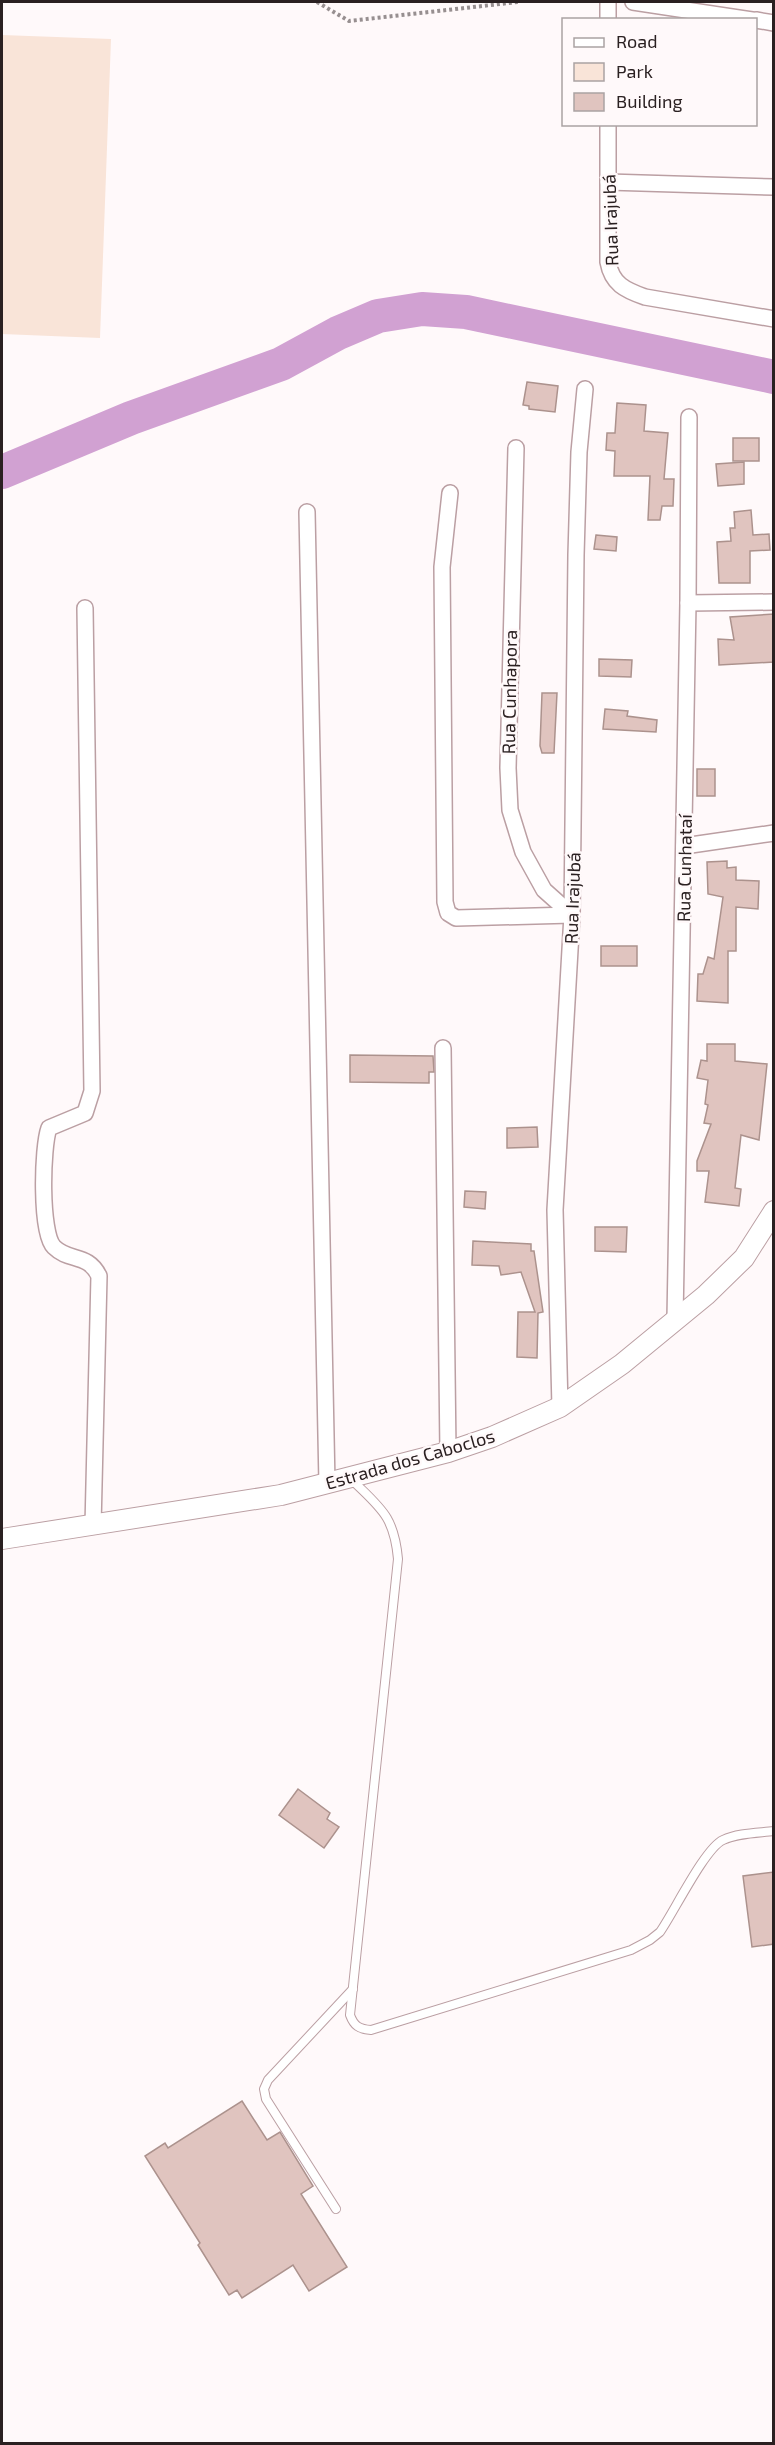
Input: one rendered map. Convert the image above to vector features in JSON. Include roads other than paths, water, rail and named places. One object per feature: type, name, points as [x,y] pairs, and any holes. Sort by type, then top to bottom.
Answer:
[{"type":"street","points":[[608,2],[608,18]]},
{"type":"street","points":[[633,2],[741,18]]},
{"type":"street","points":[[757,20],[774,23]]},
{"type":"street","name":"Rua Irajubá","points":[[608,126],[607,229],[610,274],[616,282],[626,290],[645,297],[774,319]]},
{"type":"street","points":[[608,182],[774,187]]},
{"type":"street","name":"Rua Irajubá","points":[[560,1407],[555,1210],[572,915],[576,555],[579,452],[585,389]]},
{"type":"street","name":"Rua Cunhataí","points":[[675,1319],[688,603],[689,417]]},
{"type":"street","name":"Rua Cunhapora","points":[[516,448],[508,768],[510,810],[523,852],[544,891],[572,915]]},
{"type":"street","points":[[450,493],[442,567],[445,903],[448,913],[456,918],[572,915]]},
{"type":"street","points":[[307,512],[327,1484]]},
{"type":"street","points":[[688,603],[774,602]]},
{"type":"street","points":[[85,608],[92,1091],[85,1113],[49,1128],[45,1151],[44,1210],[45,1229],[52,1246],[60,1252],[88,1261],[95,1267],[99,1276],[93,1526]]},
{"type":"street","points":[[684,846],[774,833]]},
{"type":"street","points":[[443,1048],[448,1452]]},
{"type":"street","name":"Estrada dos Caboclos","points":[[2,1539],[281,1495],[448,1452],[492,1437],[560,1407],[603,1379],[706,1295],[744,1258],[774,1211]]},
{"type":"lane","points":[[350,1478],[386,1514],[396,1536],[398,1559],[350,2014],[353,2023],[362,2029],[371,2030],[631,1950],[660,1932],[708,1853],[720,1841],[734,1836],[774,1831]]},
{"type":"lane","points":[[336,2208],[266,2099],[264,2089],[268,2080],[353,1989]]},
{"type":"waterway","points":[[2,472],[131,418],[281,364],[338,333],[378,316],[422,309],[466,312],[774,377]]}]
